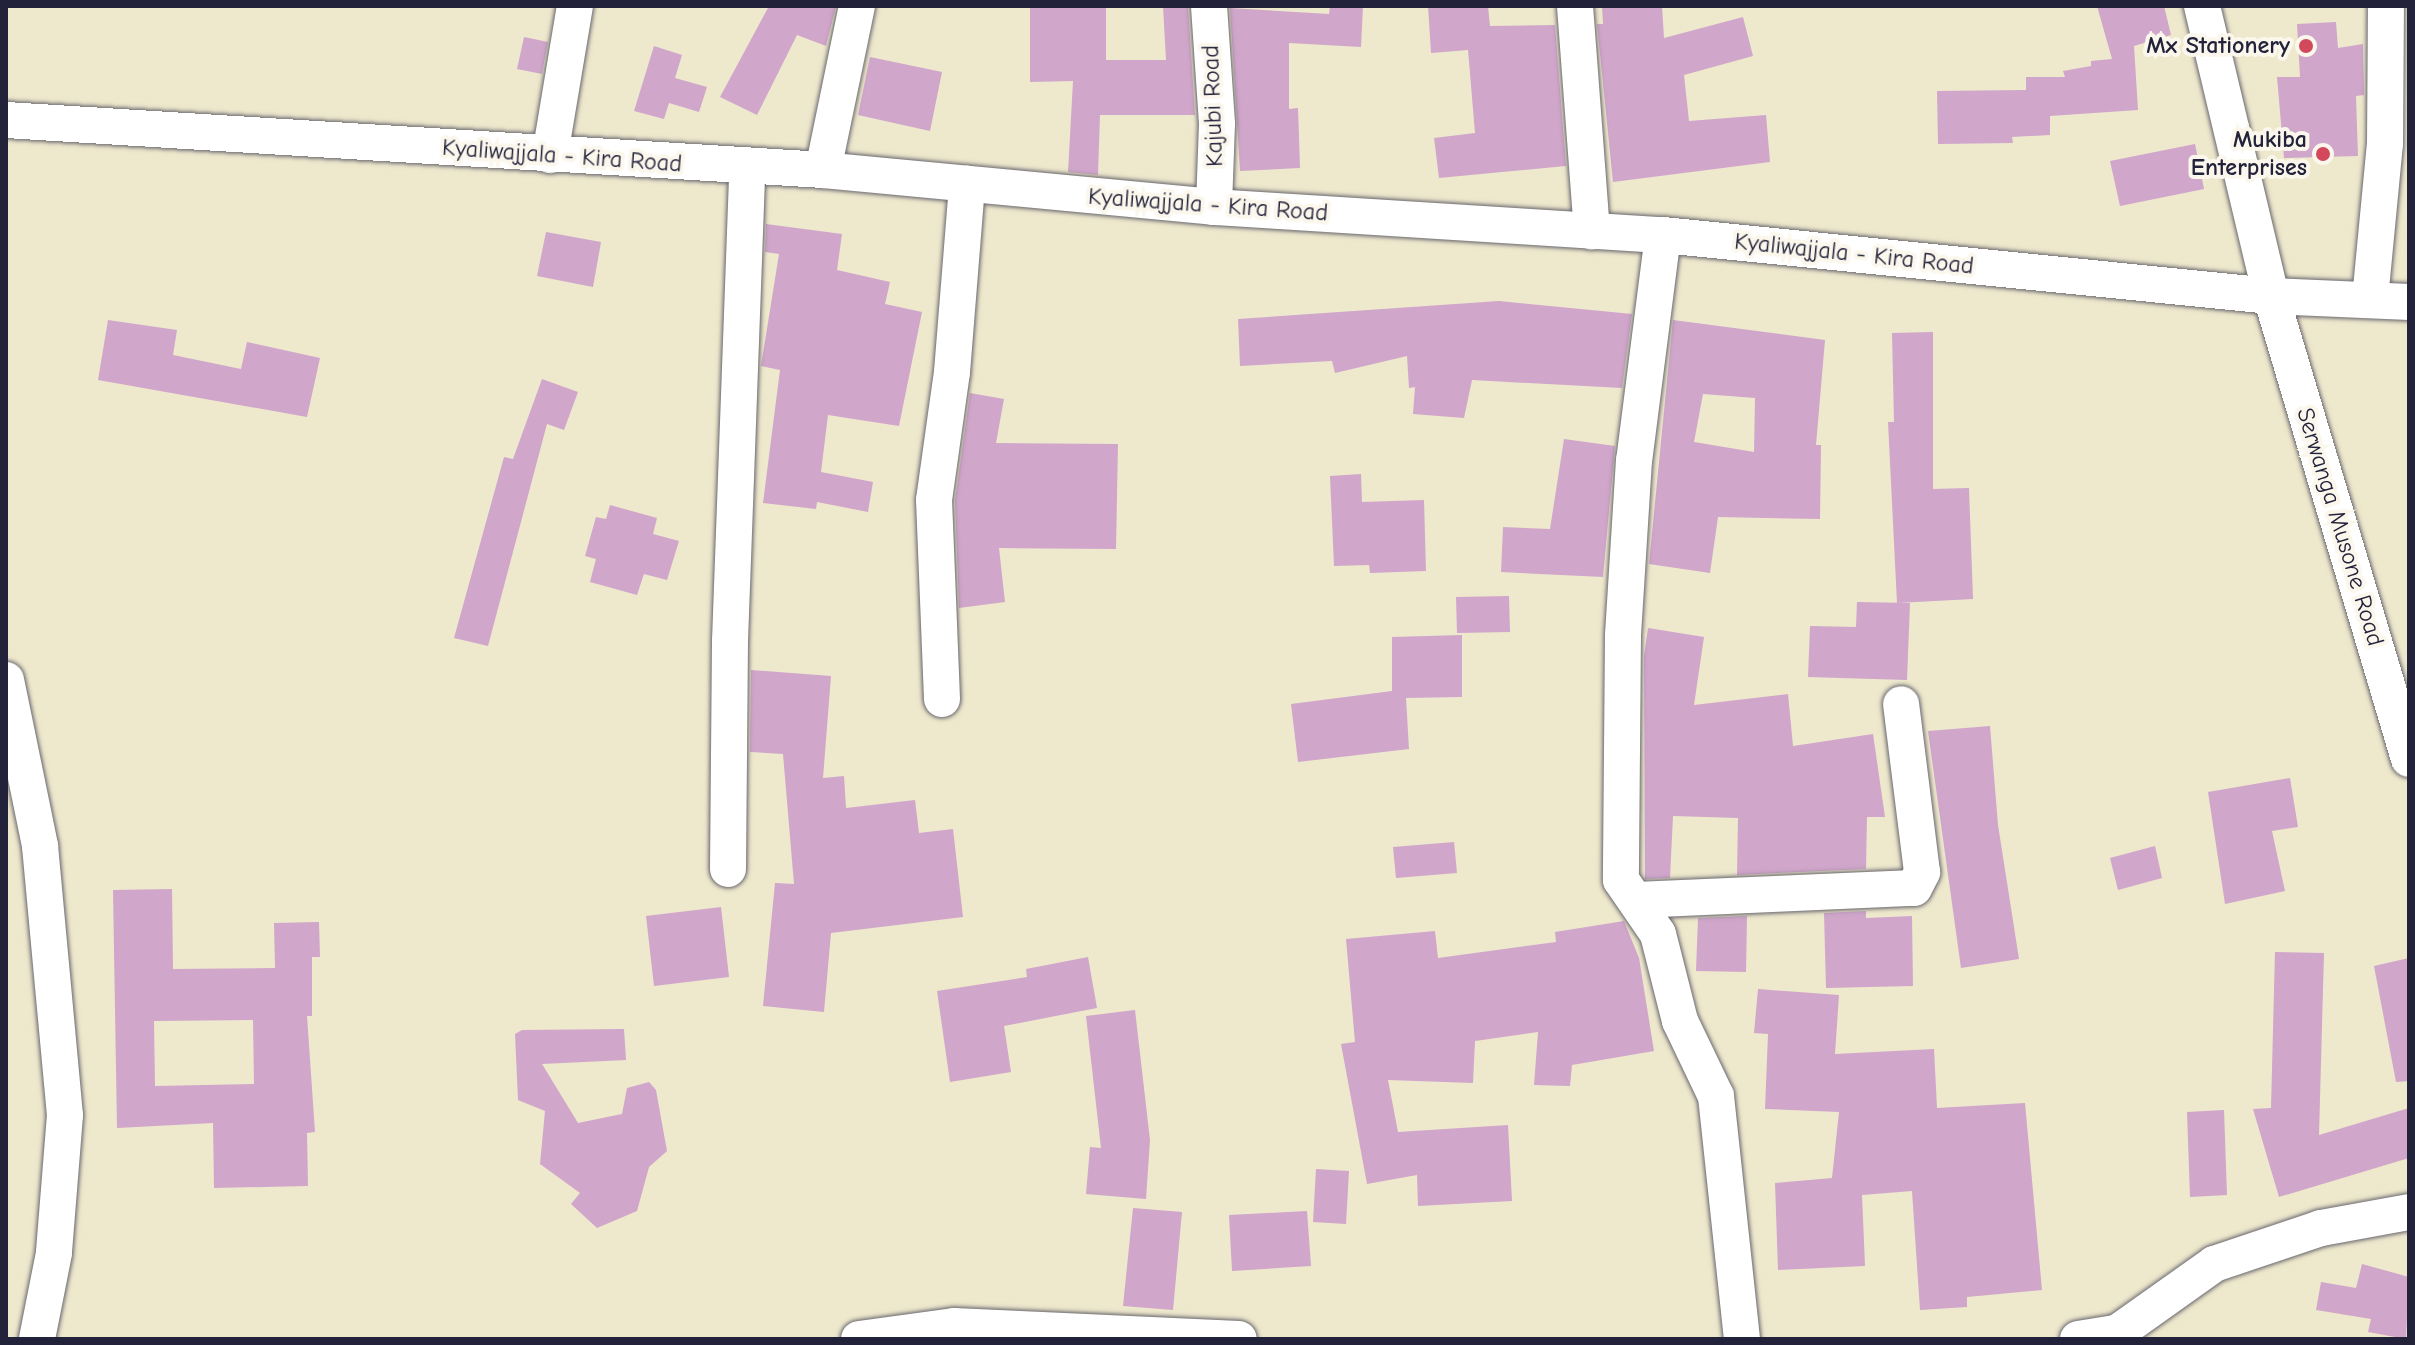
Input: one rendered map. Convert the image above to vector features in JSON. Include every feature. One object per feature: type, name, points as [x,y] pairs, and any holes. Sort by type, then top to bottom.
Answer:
[{"type":"street","points":[[550,155],[575,6]]},
{"type":"street","points":[[823,170],[857,6]]},
{"type":"street","name":"Kajubi Road","points":[[1209,6],[1217,124],[1214,207]]},
{"type":"street","points":[[1575,6],[1592,231]]},
{"type":"street","name":"Serwanga Musone Road","points":[[2202,6],[2271,296],[2409,759]]},
{"type":"street","points":[[2370,299],[2385,144],[2386,6]]},
{"type":"street","name":"Kyaliwajjala - Kira Road","points":[[6,120],[747,168],[823,170],[1214,207],[1663,235],[2271,296],[2409,302]]},
{"type":"street","points":[[728,869],[730,641],[747,168]]},
{"type":"street","points":[[942,699],[934,500],[952,372],[967,184]]},
{"type":"street","points":[[1663,235],[1634,460],[1623,635],[1621,880],[1658,934],[1680,1021],[1716,1096],[1742,1339]]},
{"type":"street","points":[[6,680],[40,846],[65,1115],[54,1253],[37,1339]]},
{"type":"street","points":[[1636,900],[1914,888],[1922,872],[1901,704]]},
{"type":"street","points":[[2078,1339],[2118,1336],[2214,1264],[2321,1228],[2409,1212]]},
{"type":"street","points":[[859,1339],[959,1333],[1239,1339]]},
{"type":"building","points":[[769,6],[836,6],[826,46],[797,35],[757,115],[720,97]]},
{"type":"building","points":[[1030,6],[1106,6],[1106,60],[1166,60],[1163,6],[1188,6],[1195,115],[1100,115],[1098,175],[1068,172],[1073,81],[1030,82]]},
{"type":"building","points":[[1330,6],[1363,6],[1361,47],[1289,43],[1289,109],[1298,108],[1300,168],[1240,171],[1230,8],[1329,14]]},
{"type":"building","points":[[1428,6],[1488,6],[1490,26],[1555,25],[1566,166],[1439,178],[1434,138],[1475,133],[1468,50],[1431,53]]},
{"type":"building","points":[[1602,6],[1662,6],[1664,38],[1743,17],[1753,56],[1684,75],[1689,121],[1766,115],[1770,162],[1613,182],[1597,24],[1603,24]]},
{"type":"building","points":[[2097,6],[2164,6],[2171,35],[2134,46],[2138,110],[2050,116],[2050,135],[2012,137],[2013,143],[1938,144],[1937,91],[2026,90],[2026,77],[2065,77],[2063,71],[2091,66],[2091,61],[2112,59]]},
{"type":"building","points":[[2336,22],[2338,48],[2363,44],[2364,95],[2356,96],[2358,156],[2284,158],[2277,77],[2300,77],[2297,24]]},
{"type":"building","points":[[524,37],[548,42],[542,74],[517,69]]},
{"type":"building","points":[[654,46],[682,55],[675,78],[707,87],[699,112],[669,103],[664,119],[634,111]]},
{"type":"building","points":[[870,57],[942,72],[930,131],[858,115]]},
{"type":"building","points":[[2195,144],[2204,189],[2120,206],[2110,161]]},
{"type":"building","points":[[766,224],[842,234],[837,270],[890,282],[885,304],[922,312],[899,426],[828,415],[821,472],[873,482],[868,512],[817,502],[816,509],[763,503],[780,370],[761,366],[779,254],[765,252]]},
{"type":"building","points":[[546,232],[601,242],[593,287],[537,276]]},
{"type":"building","points":[[1499,301],[1632,314],[1622,388],[1472,380],[1464,418],[1413,414],[1415,387],[1409,388],[1407,356],[1335,373],[1332,361],[1240,366],[1238,319]]},
{"type":"building","points":[[108,320],[177,330],[173,355],[241,369],[247,342],[320,358],[307,417],[98,380]]},
{"type":"building","points":[[1673,320],[1825,340],[1816,445],[1821,445],[1820,519],[1718,517],[1710,573],[1649,564]],"holes":[[[1703,394],[1755,398],[1754,452],[1694,442]]]},
{"type":"building","points":[[1933,332],[1933,489],[1969,488],[1973,599],[1897,603],[1888,422],[1894,422],[1892,333]]},
{"type":"building","points":[[542,379],[578,392],[564,430],[547,424],[488,646],[454,638],[504,457],[513,459]]},
{"type":"building","points":[[970,393],[1004,399],[996,443],[1118,444],[1116,549],[999,548],[1005,602],[959,608],[955,501]]},
{"type":"building","points":[[1564,439],[1615,446],[1603,577],[1501,572],[1503,527],[1550,529]]},
{"type":"building","points":[[1361,474],[1362,502],[1424,500],[1426,571],[1370,573],[1369,565],[1334,566],[1330,476]]},
{"type":"building","points":[[610,505],[657,518],[653,534],[679,541],[667,580],[644,574],[637,595],[590,582],[596,559],[585,556],[596,517],[606,519]]},
{"type":"building","points":[[1509,596],[1510,632],[1457,633],[1456,597]]},
{"type":"building","points":[[1857,602],[1910,603],[1907,680],[1808,677],[1810,626],[1856,627]]},
{"type":"building","points":[[1648,628],[1704,637],[1694,705],[1788,694],[1793,746],[1873,734],[1885,817],[1867,817],[1866,869],[1737,875],[1738,818],[1673,816],[1670,878],[1645,879],[1644,656]]},
{"type":"building","points":[[1462,635],[1462,697],[1406,698],[1409,749],[1298,762],[1291,704],[1392,691],[1392,637]]},
{"type":"building","points":[[751,670],[831,676],[823,778],[844,776],[846,808],[915,800],[919,833],[953,829],[963,917],[831,933],[824,1012],[763,1006],[775,883],[794,884],[783,754],[750,752]]},
{"type":"building","points":[[1990,726],[1998,825],[2019,959],[1961,968],[1928,731]]},
{"type":"building","points":[[2290,778],[2298,827],[2272,831],[2285,891],[2225,904],[2208,792]]},
{"type":"building","points":[[1454,842],[1457,873],[1396,878],[1393,847]]},
{"type":"building","points":[[2155,846],[2162,878],[2118,890],[2110,858]]},
{"type":"building","points":[[172,889],[173,969],[275,968],[274,923],[319,922],[320,957],[312,957],[312,1016],[307,1016],[315,1132],[307,1133],[308,1186],[214,1188],[213,1123],[117,1128],[113,890]],"holes":[[[253,1020],[254,1084],[155,1086],[154,1021]]]},
{"type":"building","points":[[721,907],[729,977],[654,986],[646,916]]},
{"type":"building","points":[[1866,911],[1866,918],[1912,916],[1913,986],[1826,988],[1824,913]]},
{"type":"building","points":[[1747,916],[1746,972],[1696,971],[1698,918]]},
{"type":"building","points":[[1624,921],[1639,958],[1654,1051],[1572,1065],[1570,1086],[1534,1085],[1538,1032],[1475,1041],[1473,1083],[1388,1080],[1398,1132],[1508,1125],[1512,1201],[1418,1206],[1417,1175],[1367,1184],[1341,1044],[1355,1042],[1346,939],[1435,931],[1438,958],[1556,942],[1555,932]]},
{"type":"building","points":[[2275,952],[2324,953],[2319,1135],[2409,1108],[2409,1158],[2279,1197],[2253,1109],[2271,1108]]},
{"type":"building","points":[[1088,957],[1097,1008],[1004,1026],[1011,1072],[950,1082],[937,991],[1027,977],[1026,969]]},
{"type":"building","points":[[2409,958],[2409,1081],[2396,1082],[2374,966]]},
{"type":"building","points":[[1758,989],[1839,995],[1835,1054],[1934,1049],[1937,1108],[2025,1103],[2042,1290],[1967,1297],[1967,1307],[1920,1310],[1912,1191],[1862,1195],[1865,1266],[1778,1270],[1775,1183],[1832,1178],[1839,1112],[1765,1109],[1768,1034],[1754,1033]]},
{"type":"building","points":[[1135,1010],[1150,1140],[1146,1199],[1086,1194],[1090,1147],[1101,1148],[1086,1016]]},
{"type":"building","points":[[624,1029],[626,1060],[542,1064],[578,1123],[622,1114],[627,1088],[649,1082],[656,1090],[667,1151],[649,1167],[637,1211],[597,1228],[571,1204],[580,1193],[540,1164],[545,1111],[518,1100],[515,1034],[522,1030]]},
{"type":"building","points":[[2224,1110],[2227,1195],[2190,1197],[2187,1112]]},
{"type":"building","points":[[1316,1169],[1349,1171],[1346,1224],[1313,1222]]},
{"type":"building","points":[[1133,1208],[1182,1212],[1173,1310],[1123,1306]]},
{"type":"building","points":[[1307,1211],[1311,1266],[1232,1271],[1229,1215]]},
{"type":"building","points":[[2362,1264],[2409,1277],[2406,1339],[2368,1332],[2371,1319],[2316,1310],[2321,1282],[2356,1288]]},
{"type":"place","name":"Mx Stationery","points":[[2306,46]]},
{"type":"place","name":"Mukiba Enterprises","points":[[2323,154]]}]
